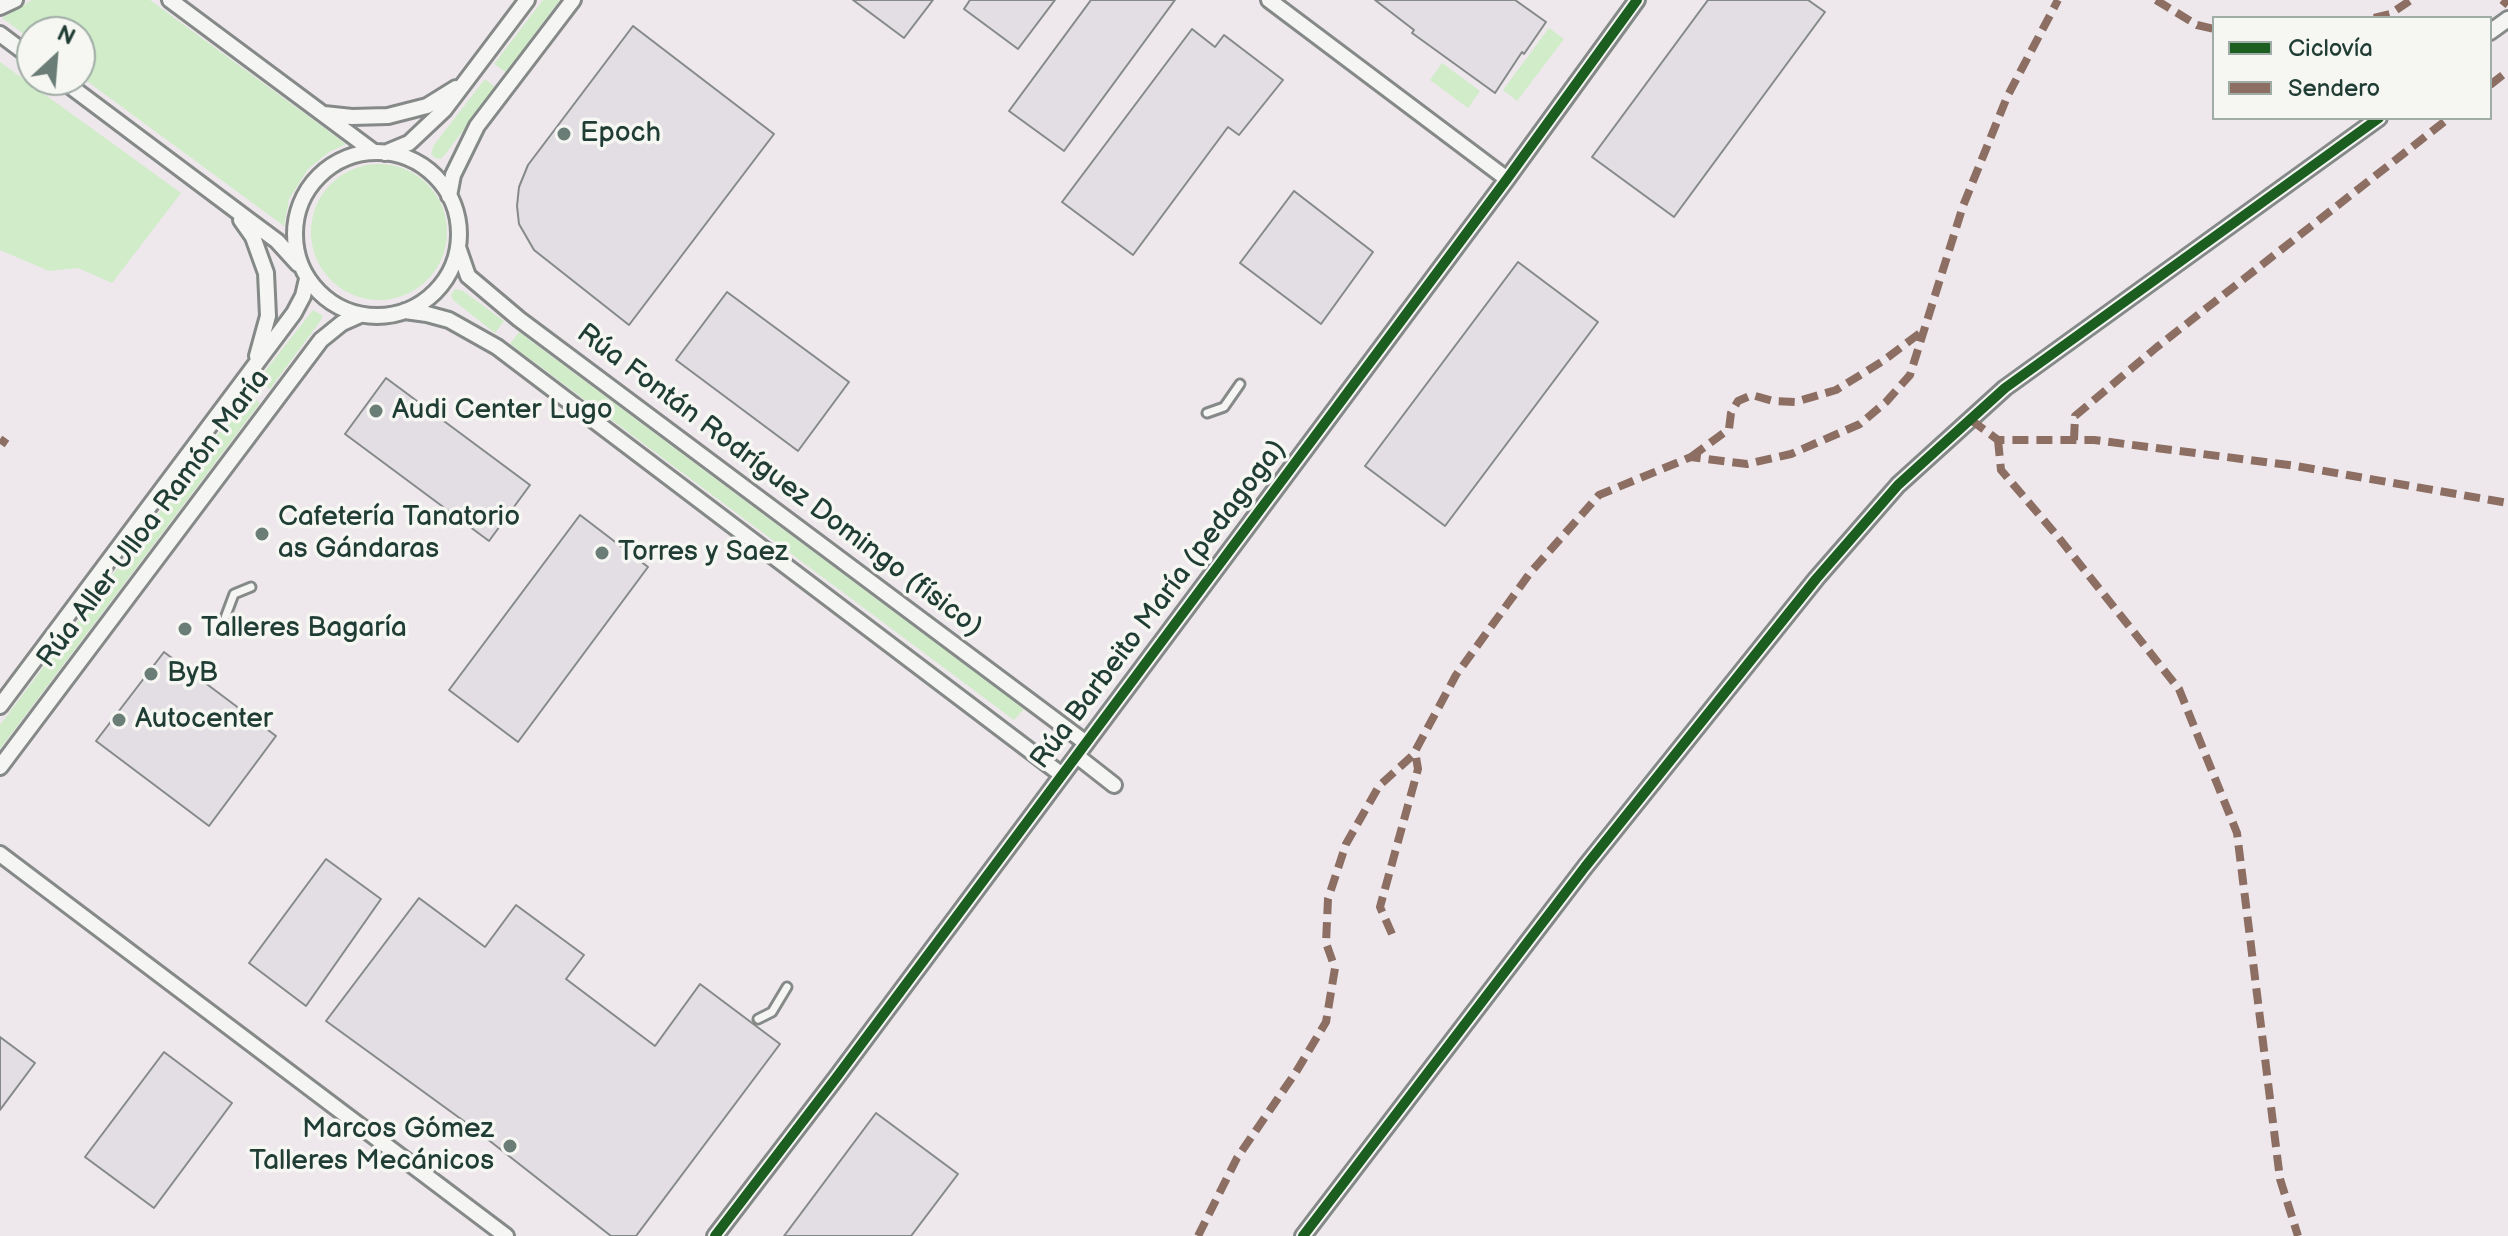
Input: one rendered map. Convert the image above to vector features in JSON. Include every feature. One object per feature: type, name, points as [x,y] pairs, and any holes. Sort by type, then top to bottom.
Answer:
[{"type":"street","points":[[0,7],[15,0]]},
{"type":"street","points":[[170,0],[379,152],[410,160],[433,174],[449,196],[459,230],[458,247]]},
{"type":"street","points":[[304,273],[296,248],[295,228],[298,208],[307,190],[336,163],[354,155],[409,143],[425,130],[527,0]]},
{"type":"street","points":[[449,196],[453,175],[477,126],[573,0]]},
{"type":"street","points":[[1269,0],[1507,179]]},
{"type":"street","name":"Rúa Barbeito María (pedagoga)","points":[[715,1236],[1077,756],[1637,0]]},
{"type":"street","points":[[324,114],[388,116],[427,106],[464,84]]},
{"type":"street","points":[[84,96],[277,241],[330,302],[360,315]]},
{"type":"street","points":[[1303,1236],[1595,855],[1816,579],[1898,485],[2005,388],[2376,120]]},
{"type":"street","points":[[232,206],[253,237],[266,273],[268,316],[254,365]]},
{"type":"street","name":"Rúa Aller Ulloa Ramón María","points":[[0,767],[321,340],[342,323],[360,315],[383,316],[405,311],[434,293],[453,264],[458,247]]},
{"type":"street","name":"Rúa Fontán Rodríguez Domingo (físico)","points":[[458,247],[468,276],[519,319],[1086,743]]},
{"type":"street","name":"Rúa Aller Ulloa Ramón María","points":[[0,706],[294,313],[303,296],[304,273]]},
{"type":"street","points":[[405,311],[449,320],[497,347],[1062,775]]},
{"type":"street","points":[[1077,756],[1114,785]]},
{"type":"street","points":[[0,854],[506,1236]]},
{"type":"lane","points":[[1207,413],[1224,407],[1240,384]]},
{"type":"lane","points":[[225,618],[234,594],[251,587]]},
{"type":"lane","points":[[758,1019],[772,1012],[787,987]]},
{"type":"shaded area","points":[[0,0],[2508,0],[2508,1236],[0,1236]]},
{"type":"green space","points":[[32,0],[150,0],[346,144],[329,152],[308,169],[289,199],[284,226],[96,88],[96,16],[16,16],[16,28],[2,18]]},
{"type":"green space","points":[[543,0],[560,0],[506,72],[494,64]]},
{"type":"green space","points":[[1549,28],[1564,39],[1517,101],[1503,90]]},
{"type":"green space","points":[[0,62],[16,74],[16,96],[47,96],[181,193],[112,283],[78,268],[49,271],[0,250]]},
{"type":"green space","points":[[1442,63],[1480,91],[1468,108],[1430,80]]},
{"type":"green space","points":[[485,79],[496,88],[441,159],[435,158],[431,154],[434,145]]},
{"type":"green space","points":[[379,164],[405,169],[427,184],[442,206],[447,232],[442,258],[427,280],[405,295],[379,300],[353,295],[331,280],[316,258],[311,232],[316,206],[331,184],[353,169]]},
{"type":"green space","points":[[455,289],[463,291],[504,321],[495,333],[453,300],[451,295]]},
{"type":"green space","points":[[313,310],[323,316],[321,320],[270,389],[258,380]]},
{"type":"green space","points":[[519,332],[1024,709],[1014,720],[510,344]]},
{"type":"green space","points":[[248,394],[260,403],[0,749],[0,725]]},
{"type":"building","points":[[853,0],[933,0],[904,38]]},
{"type":"building","points":[[970,0],[1055,0],[1018,49],[964,9]]},
{"type":"building","points":[[1091,0],[1175,0],[1064,151],[1009,111]]},
{"type":"building","points":[[1375,0],[1515,0],[1546,22],[1495,93],[1412,33],[1414,30]]},
{"type":"building","points":[[1708,0],[1808,0],[1825,12],[1674,217],[1592,157]]},
{"type":"building","points":[[633,26],[774,134],[629,325],[534,250],[519,224],[517,206],[519,187],[528,165]]},
{"type":"building","points":[[1192,29],[1215,47],[1224,35],[1283,80],[1239,135],[1228,127],[1133,255],[1062,202]]},
{"type":"building","points":[[1294,191],[1373,252],[1321,324],[1240,263]]},
{"type":"building","points":[[1518,262],[1598,322],[1445,526],[1365,466]]},
{"type":"building","points":[[727,292],[849,382],[798,451],[676,360]]},
{"type":"building","points":[[386,378],[530,485],[489,541],[345,434]]},
{"type":"building","points":[[580,515],[648,567],[518,742],[449,690]]},
{"type":"building","points":[[164,652],[276,736],[209,826],[96,741]]},
{"type":"building","points":[[326,859],[381,899],[306,1006],[249,963]]},
{"type":"building","points":[[419,898],[485,947],[516,905],[584,955],[566,979],[655,1046],[700,984],[780,1044],[636,1236],[611,1236],[472,1127],[326,1021]]},
{"type":"building","points":[[0,1037],[35,1063],[0,1110]]},
{"type":"building","points":[[164,1052],[232,1103],[154,1208],[85,1157]]},
{"type":"building","points":[[876,1113],[958,1174],[911,1236],[784,1236]]},
{"type":"marked path","points":[[1198,1236],[1237,1158],[1326,1022],[1335,968],[1326,943],[1328,899],[1346,844],[1379,786],[1413,755],[1456,675],[1530,573],[1599,495],[1691,457],[1747,464],[1791,454],[1860,424],[1886,402],[1910,375],[1963,206],[2007,97],[2058,0]]},
{"type":"marked path","points":[[2156,0],[2197,25],[2212,29]]},
{"type":"marked path","points":[[2382,16],[2411,0]]},
{"type":"marked path","points":[[2502,0],[2508,5]]},
{"type":"marked path","points":[[2492,83],[2508,71]]},
{"type":"marked path","points":[[2074,440],[2075,416],[2157,347],[2446,120]]},
{"type":"marked path","points":[[1691,457],[1729,429],[1731,413],[1738,401],[1752,395],[1773,401],[1795,402],[1836,390],[1883,361],[1924,330]]},
{"type":"marked path","points":[[1971,420],[1998,440],[2094,440],[2296,466],[2508,503]]},
{"type":"marked path","points":[[0,439],[7,444]]},
{"type":"marked path","points":[[1998,440],[2001,470],[2179,689],[2237,833],[2280,1179],[2298,1236]]},
{"type":"marked path","points":[[1392,934],[1380,907],[1418,769],[1415,751]]},
{"type":"cycle path","points":[[715,1236],[1507,179],[1637,0]]},
{"type":"cycle path","points":[[1303,1236],[1585,867],[1816,579],[1898,485],[2005,388],[2376,120]]},
{"type":"place","name":"Epoch","points":[[564,134]]},
{"type":"place","name":"Audi Center Lugo","points":[[376,411]]},
{"type":"place","name":"Cafetería Tanatorio as Gándaras","points":[[262,534]]},
{"type":"place","name":"Torres y Saez","points":[[602,553]]},
{"type":"place","name":"Talleres Bagaría","points":[[185,629]]},
{"type":"place","name":"ByB","points":[[151,674]]},
{"type":"place","name":"Autocenter","points":[[119,720]]},
{"type":"place","name":"Marcos Gómez Talleres Mecánicos","points":[[510,1146]]}]
